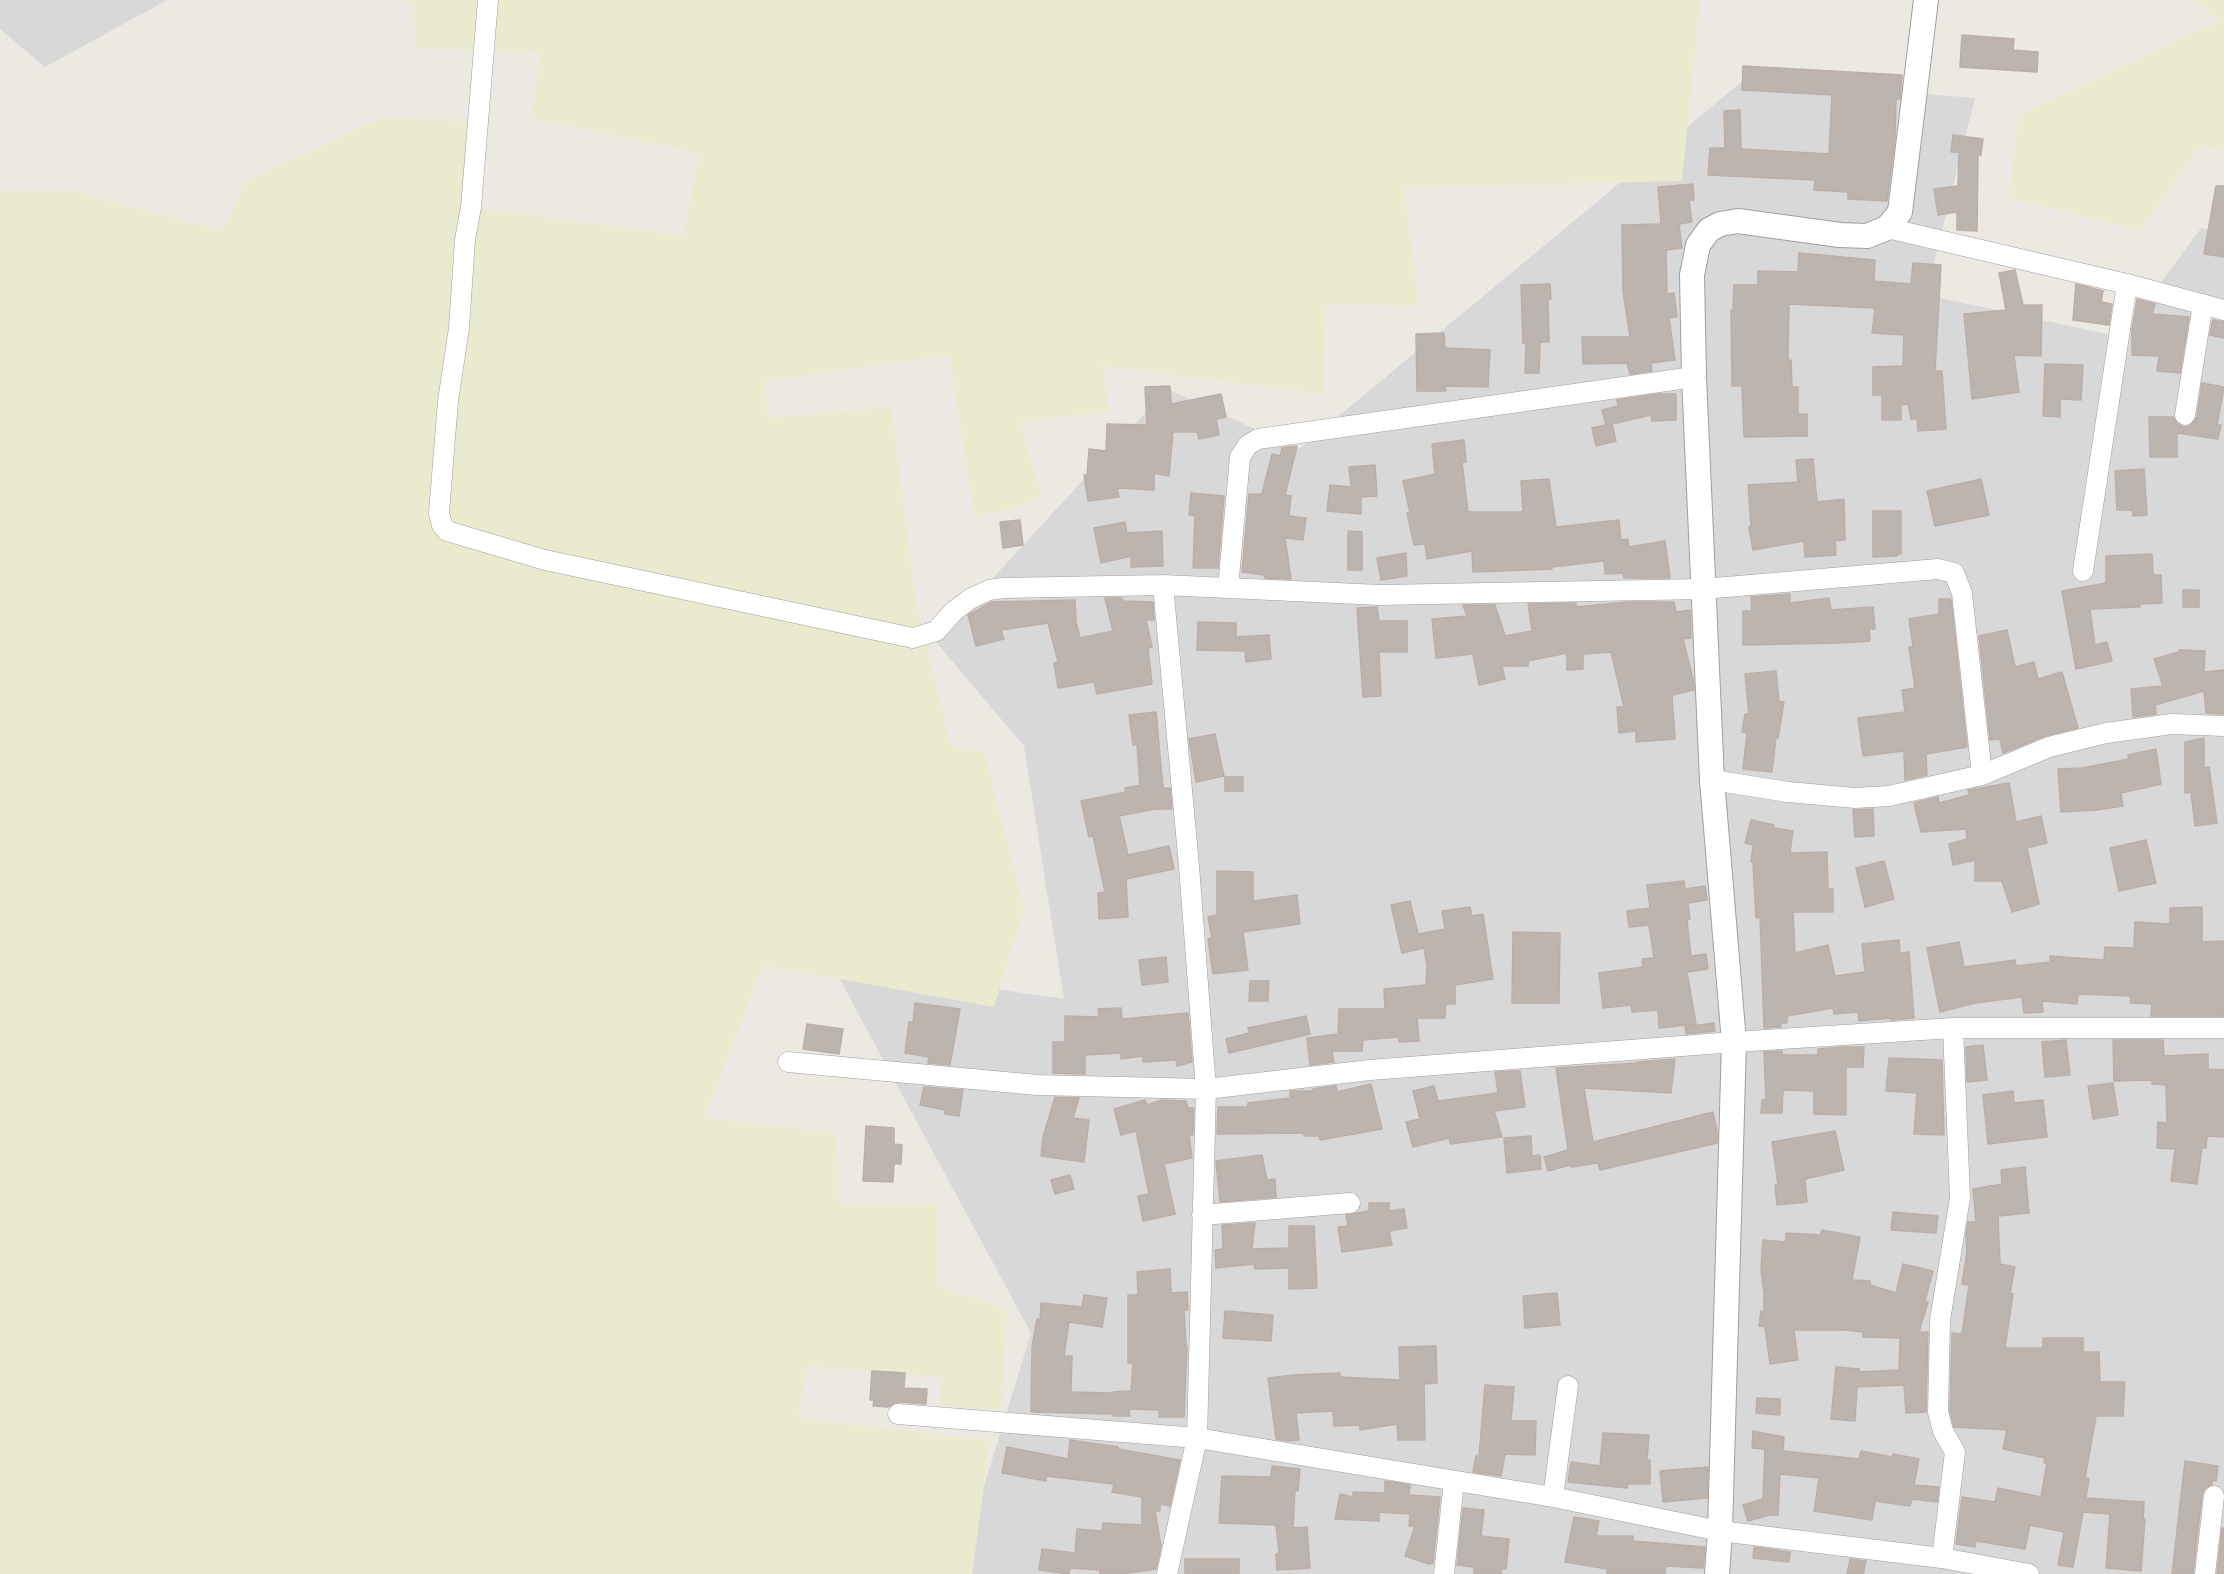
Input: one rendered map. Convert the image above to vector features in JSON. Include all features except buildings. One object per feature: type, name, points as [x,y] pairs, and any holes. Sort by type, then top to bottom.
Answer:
[{"type":"street","points":[[489,0],[459,328],[446,430],[439,513],[442,525],[447,531],[545,560],[913,638],[936,631],[954,611],[970,599],[989,590],[1163,585],[1380,595],[1702,589],[1938,569],[1954,573],[1962,593],[1982,775]]},
{"type":"street","points":[[1717,1574],[1734,1042],[1712,780],[1702,589],[1692,275],[1698,245],[1709,230],[1720,224],[1738,221],[1840,235],[1867,236],[1887,228],[1900,212],[1926,0]]},
{"type":"street","points":[[1887,228],[2127,284],[2224,310]]},
{"type":"street","points":[[2083,570],[2127,284]]},
{"type":"street","points":[[2185,415],[2203,304]]},
{"type":"street","points":[[1228,588],[1240,457],[1248,446],[1258,439],[1694,377]]},
{"type":"street","points":[[1163,585],[1189,866],[1206,1089],[1197,1438],[1167,1574]]},
{"type":"street","points":[[1712,780],[1788,792],[1855,798],[1888,796],[1982,775],[2049,747],[2106,734],[2172,724],[2224,726]]},
{"type":"street","points":[[788,1062],[1037,1085],[1206,1089],[1370,1070],[1953,1028],[2224,1028]]},
{"type":"street","points":[[1942,1558],[1955,1452],[1943,1431],[1938,1412],[1940,1320],[1960,1198],[1953,1028]]},
{"type":"street","points":[[1202,1215],[1350,1203]]},
{"type":"street","points":[[1553,1497],[1568,1386]]},
{"type":"street","points":[[898,1414],[1197,1438],[1553,1497],[1720,1532],[1942,1558],[2029,1574]]},
{"type":"street","points":[[1444,1574],[1454,1481]]},
{"type":"street","points":[[2205,1574],[2214,1496]]},
{"type":"shaded area","points":[[0,0],[167,0],[45,67],[0,29]]},
{"type":"shaded area","points":[[1745,79],[1975,98],[1926,295],[2121,337],[2201,228],[2224,233],[2224,1574],[957,1574],[1031,1333],[832,965],[1064,999],[1024,746],[935,641],[1167,389],[1299,449]]},
{"type":"green space","points":[[395,0],[1700,0],[1682,181],[1404,187],[1419,307],[1326,303],[1323,394],[1103,366],[1109,411],[1020,422],[1042,499],[975,518],[949,355],[765,381],[768,418],[891,407],[917,608],[951,746],[984,752],[1024,908],[994,1007],[763,965],[705,1118],[836,1133],[840,1206],[937,1204],[937,1286],[1007,1308],[1001,1411],[940,1405],[942,1377],[808,1366],[798,1418],[990,1441],[972,1574],[0,1574],[0,191],[68,190],[223,231],[246,181],[381,118],[468,121],[462,206],[684,236],[699,153],[532,118],[540,53],[415,48],[414,5]]},
{"type":"green space","points":[[2195,0],[2224,0],[2224,149],[2199,147],[2140,231],[2009,198],[2019,115],[2219,21]]}]
